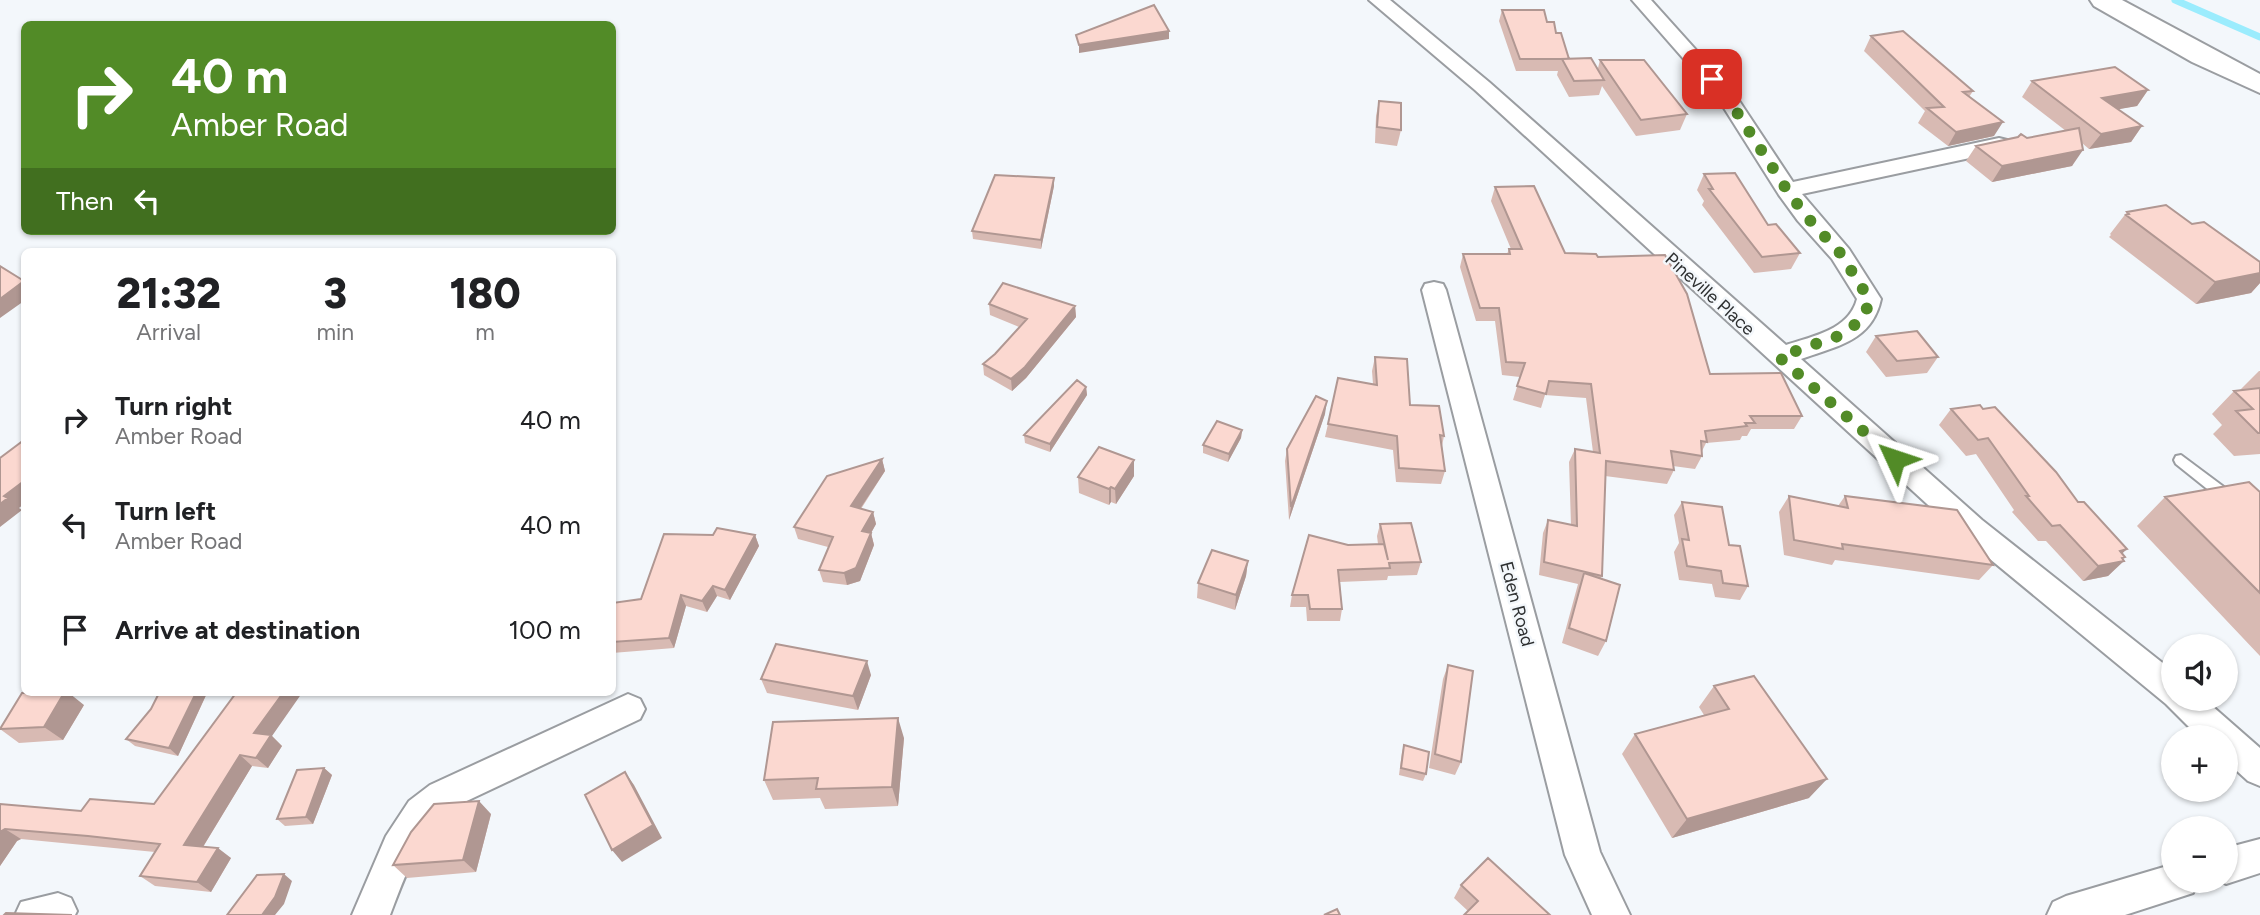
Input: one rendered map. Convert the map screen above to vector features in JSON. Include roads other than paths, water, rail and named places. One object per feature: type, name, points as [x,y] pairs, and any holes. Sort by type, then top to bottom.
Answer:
[{"type":"street","name":"Pineville Place","points":[[1378,0],[1482,86],[1779,357],[1972,528],[2161,681]]},
{"type":"street","points":[[1641,0],[1725,94],[1787,190],[1806,216],[1841,254],[1869,299],[1865,316],[1844,334],[1779,357]]},
{"type":"street","points":[[2103,0],[2202,56],[2260,85]]},
{"type":"street","points":[[1787,190],[1999,145]]},
{"type":"street","name":"Eden Road","points":[[1434,290],[1583,855],[1611,915]]},
{"type":"street","points":[[371,915],[400,848],[421,813],[442,796],[628,709]]},
{"type":"street","points":[[2194,711],[2210,725]]},
{"type":"street","points":[[2238,750],[2260,770]]},
{"type":"street","points":[[2238,862],[2260,856]]},
{"type":"street","points":[[2066,915],[2161,886]]},
{"type":"lane","points":[[2181,460],[2240,509]]},
{"type":"waterway","points":[[2175,0],[2260,37]]}]
